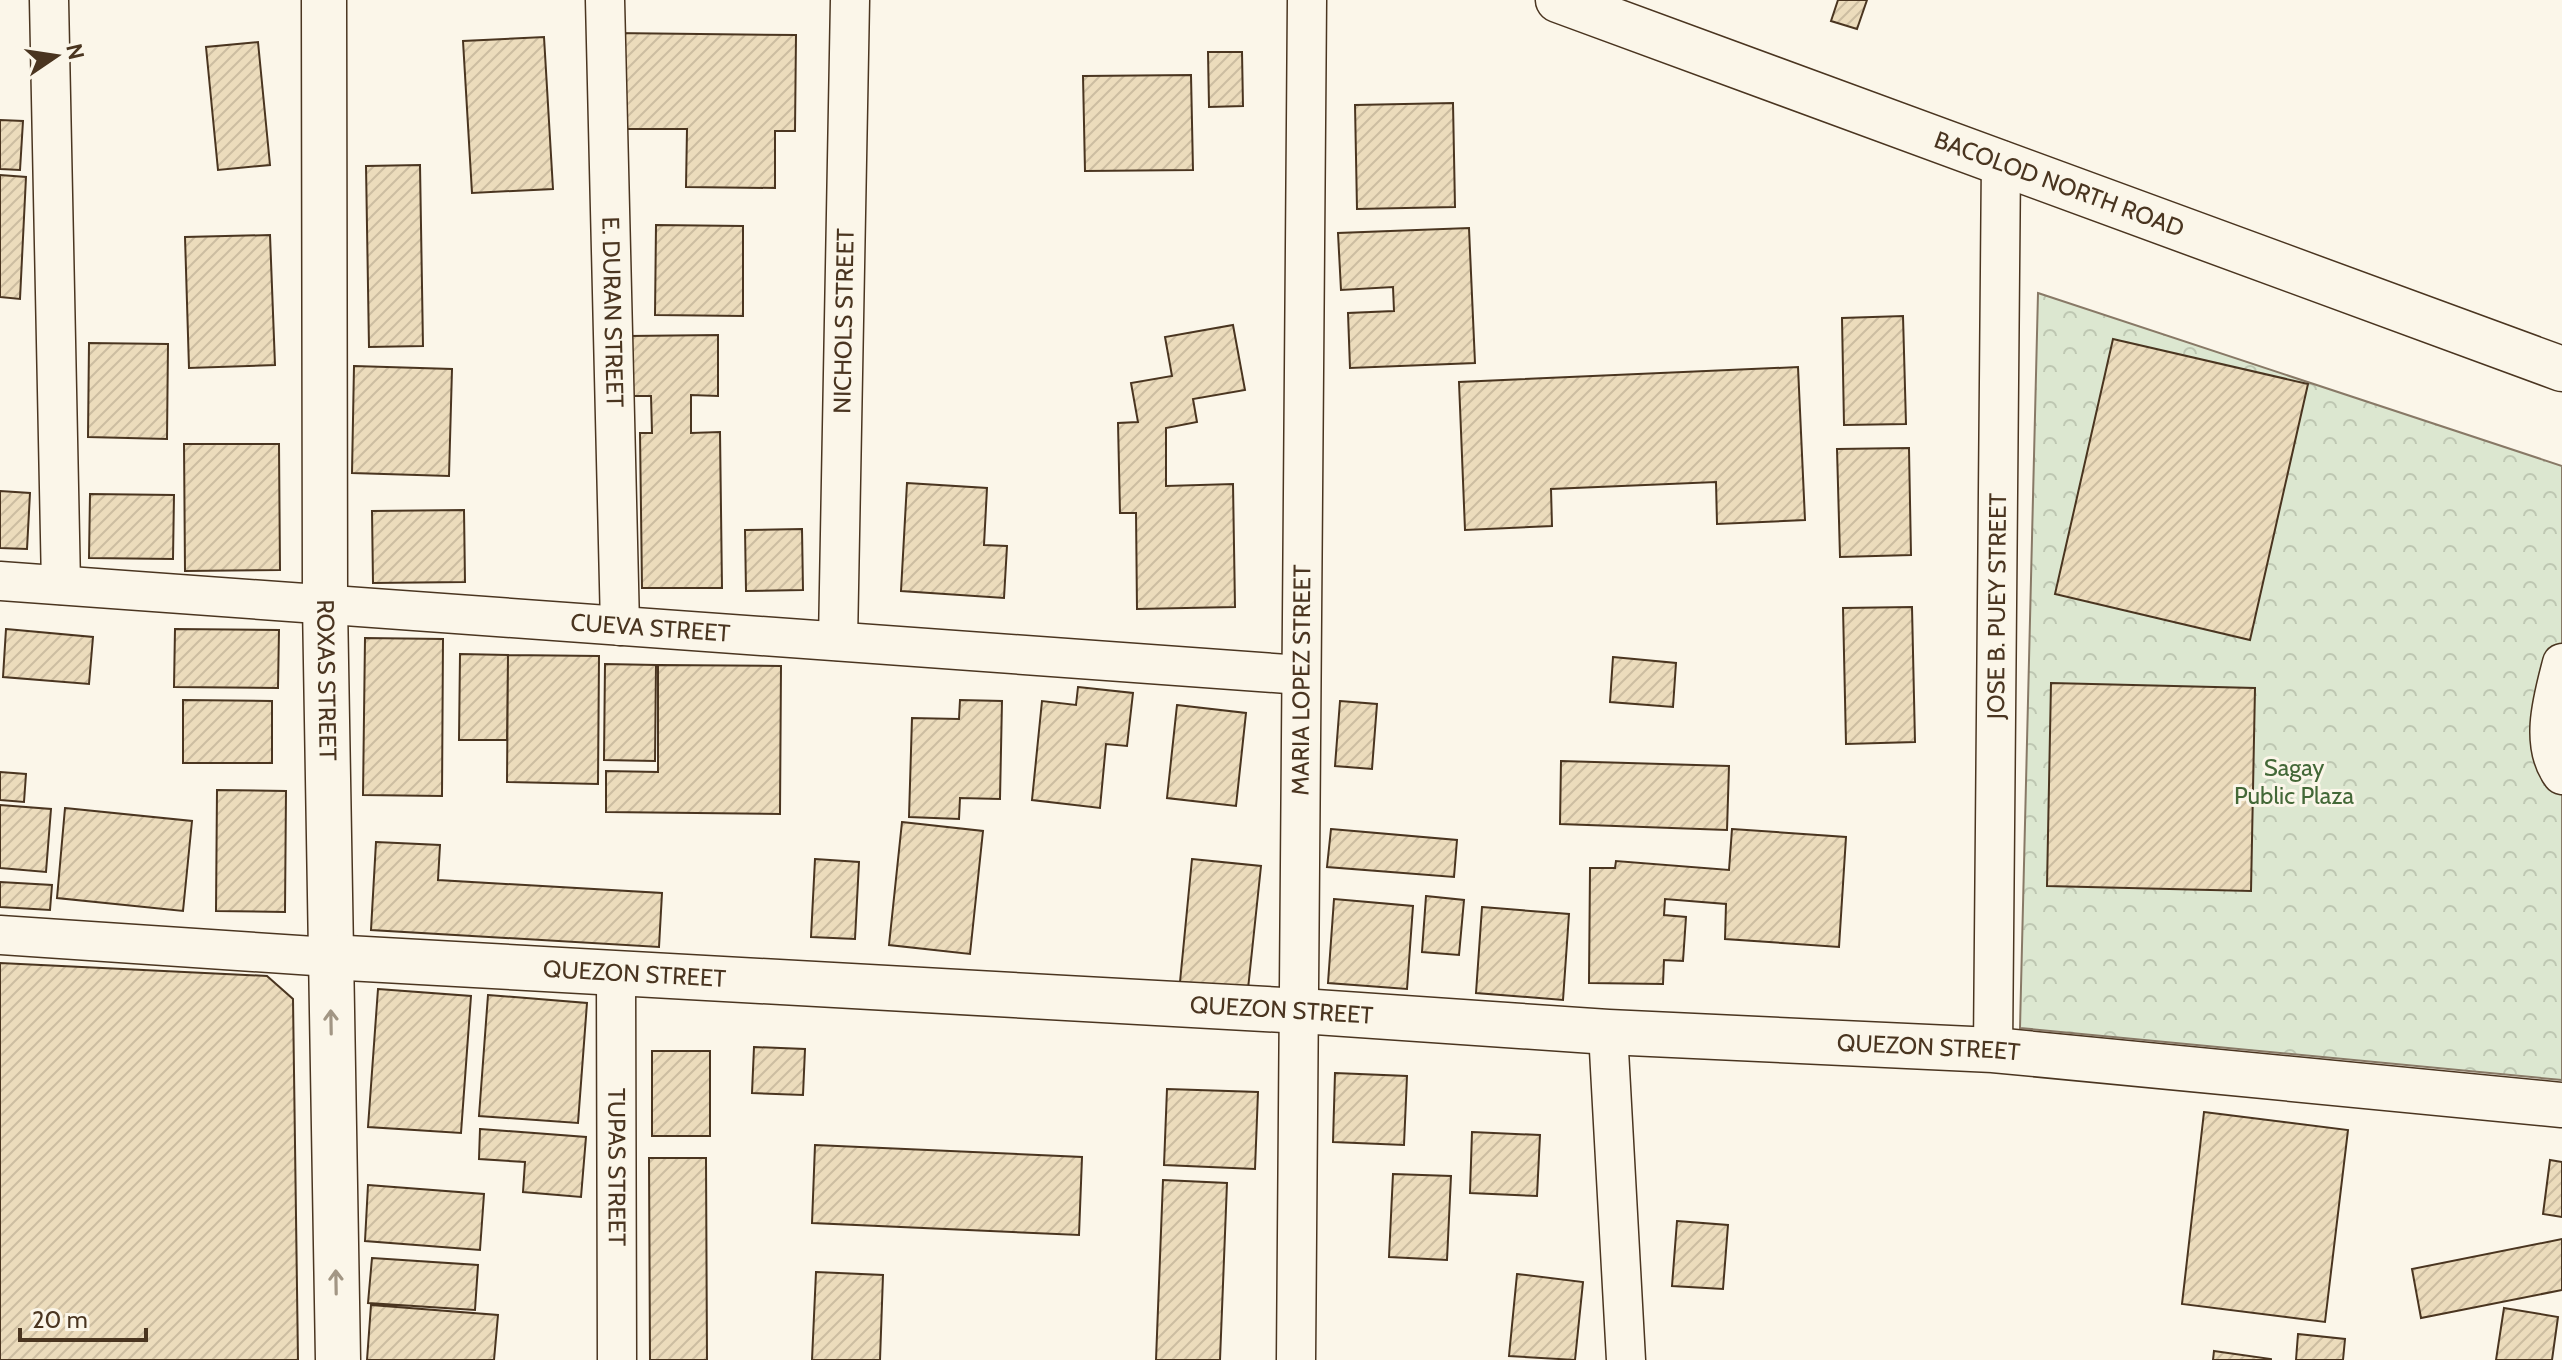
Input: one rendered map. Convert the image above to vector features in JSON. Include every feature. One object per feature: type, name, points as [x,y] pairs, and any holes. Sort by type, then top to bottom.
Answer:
[{"type":"main road","name":"ROXAS STREET","points":[[324,0],[325,604],[338,1360]]},
{"type":"main road","name":"BACOLOD NORTH ROAD","points":[[1558,0],[2001,160],[2562,369]]},
{"type":"main road","name":"QUEZON STREET","points":[[329,957],[1301,1011],[1608,1032],[1993,1050],[2562,1105]]},
{"type":"street","points":[[49,0],[61,585]]},
{"type":"street","name":"E. DURAN STREET","points":[[605,0],[620,626]]},
{"type":"street","name":"NICHOLS STREET","points":[[838,641],[850,0]]},
{"type":"street","name":"MARIA LOPEZ STREET","points":[[1296,1360],[1307,0]]},
{"type":"street","name":"JOSE B. PUEY STREET","points":[[1993,1050],[2001,160]]},
{"type":"street","name":"CUEVA STREET","points":[[0,581],[1301,675]]},
{"type":"street","points":[[2562,663],[2549,709],[2553,763],[2562,775]]},
{"type":"street","name":"QUEZON STREET","points":[[0,935],[329,957]]},
{"type":"street","name":"TUPAS STREET","points":[[616,975],[617,1360]]},
{"type":"street","points":[[1608,1032],[1626,1360]]},
{"type":"green space","name":"Sagay Public Plaza","points":[[2038,293],[2562,466],[2562,1080],[2020,1028]]},
{"type":"building","points":[[1838,0],[1867,0],[1857,29],[1831,21]]},
{"type":"building","points":[[613,33],[796,35],[795,131],[775,131],[775,188],[686,187],[687,129],[611,129]]},
{"type":"building","points":[[544,37],[553,189],[472,193],[463,41]]},
{"type":"building","points":[[258,42],[270,165],[218,170],[206,47]]},
{"type":"building","points":[[1208,52],[1242,52],[1243,106],[1209,107]]},
{"type":"building","points":[[1191,75],[1193,170],[1085,171],[1083,76]]},
{"type":"building","points":[[1453,103],[1455,207],[1357,209],[1355,105]]},
{"type":"building","points":[[0,120],[23,121],[20,170],[0,169]]},
{"type":"building","points":[[420,165],[423,346],[369,347],[366,166]]},
{"type":"building","points":[[0,175],[26,177],[20,299],[0,297]]},
{"type":"building","points":[[656,225],[743,226],[743,316],[655,315]]},
{"type":"building","points":[[1469,228],[1475,363],[1350,368],[1348,313],[1394,311],[1393,287],[1341,290],[1338,233]]},
{"type":"building","points":[[270,235],[275,365],[189,368],[185,237]]},
{"type":"building","points":[[1903,316],[1906,424],[1844,425],[1842,318]]},
{"type":"building","points":[[1233,325],[1245,390],[1193,399],[1197,422],[1166,428],[1166,486],[1233,484],[1235,607],[1137,609],[1136,513],[1120,513],[1118,423],[1138,422],[1131,383],[1172,376],[1165,337]]},
{"type":"building","points":[[718,335],[718,396],[691,395],[691,433],[720,432],[722,588],[642,588],[640,433],[652,433],[651,396],[629,396],[628,336]]},
{"type":"building","points":[[2113,339],[2308,384],[2250,640],[2055,594]]},
{"type":"building","points":[[89,343],[168,344],[167,439],[88,437]]},
{"type":"building","points":[[354,366],[452,369],[449,476],[352,473]]},
{"type":"building","points":[[1798,367],[1805,520],[1717,524],[1716,482],[1551,489],[1552,526],[1465,530],[1459,382]]},
{"type":"building","points":[[184,444],[279,444],[280,570],[185,571]]},
{"type":"building","points":[[1909,448],[1911,555],[1840,557],[1837,449]]},
{"type":"building","points":[[907,483],[987,488],[984,545],[1007,546],[1004,598],[901,591]]},
{"type":"building","points":[[0,491],[30,493],[27,549],[0,548]]},
{"type":"building","points":[[90,494],[174,495],[173,559],[89,558]]},
{"type":"building","points":[[464,510],[465,582],[373,583],[372,511]]},
{"type":"building","points":[[802,529],[803,590],[746,591],[745,530]]},
{"type":"building","points":[[1912,607],[1915,742],[1846,744],[1843,608]]},
{"type":"building","points":[[6,629],[93,637],[89,684],[3,677]]},
{"type":"building","points":[[175,629],[279,630],[278,688],[174,687]]},
{"type":"building","points":[[365,638],[443,639],[442,796],[363,795]]},
{"type":"building","points":[[460,654],[508,655],[507,740],[459,740]]},
{"type":"building","points":[[508,655],[599,656],[598,784],[507,782]]},
{"type":"building","points":[[1613,657],[1676,663],[1673,707],[1610,702]]},
{"type":"building","points":[[605,664],[656,665],[655,761],[604,760]]},
{"type":"building","points":[[658,665],[781,666],[780,814],[606,812],[606,771],[658,772]]},
{"type":"building","points":[[2051,683],[2255,688],[2251,891],[2047,886]]},
{"type":"building","points":[[1078,687],[1133,693],[1127,746],[1106,744],[1100,808],[1032,800],[1042,701],[1076,705]]},
{"type":"building","points":[[183,700],[272,701],[272,763],[183,763]]},
{"type":"building","points":[[960,700],[1002,701],[1000,799],[960,798],[959,819],[909,817],[912,718],[959,719]]},
{"type":"building","points":[[1340,701],[1377,704],[1372,769],[1335,766]]},
{"type":"building","points":[[1177,705],[1246,713],[1236,806],[1167,798]]},
{"type":"building","points":[[1561,761],[1729,766],[1727,830],[1560,824]]},
{"type":"building","points":[[0,772],[26,774],[24,802],[0,800]]},
{"type":"building","points":[[217,790],[286,791],[285,912],[216,911]]},
{"type":"building","points":[[0,805],[51,809],[46,872],[0,868]]},
{"type":"building","points":[[65,808],[192,821],[183,911],[57,898]]},
{"type":"building","points":[[902,822],[983,831],[970,954],[889,945]]},
{"type":"building","points":[[1331,829],[1457,840],[1454,877],[1327,867]]},
{"type":"building","points":[[1732,829],[1846,837],[1839,947],[1725,939],[1726,904],[1665,899],[1664,915],[1686,917],[1683,961],[1664,960],[1663,984],[1589,983],[1590,868],[1615,868],[1616,861],[1729,870]]},
{"type":"building","points":[[376,842],[440,845],[438,880],[662,893],[659,947],[371,930]]},
{"type":"building","points":[[815,859],[859,862],[855,939],[811,937]]},
{"type":"building","points":[[1192,859],[1261,866],[1248,989],[1180,982]]},
{"type":"building","points":[[0,882],[52,885],[50,910],[0,907]]},
{"type":"building","points":[[1426,896],[1464,900],[1459,955],[1422,952]]},
{"type":"building","points":[[1334,899],[1413,906],[1407,989],[1328,983]]},
{"type":"building","points":[[1482,907],[1569,914],[1563,1000],[1476,993]]},
{"type":"building","points":[[0,963],[267,976],[293,999],[298,1360],[0,1360]]},
{"type":"building","points":[[378,989],[471,996],[461,1133],[368,1127]]},
{"type":"building","points":[[488,995],[587,1003],[578,1123],[479,1116]]},
{"type":"building","points":[[754,1047],[805,1049],[803,1095],[752,1093]]},
{"type":"building","points":[[652,1051],[710,1051],[710,1136],[652,1136]]},
{"type":"building","points":[[1335,1073],[1407,1076],[1404,1145],[1333,1142]]},
{"type":"building","points":[[1167,1089],[1258,1092],[1255,1169],[1164,1165]]},
{"type":"building","points":[[2204,1112],[2348,1130],[2325,1322],[2182,1304]]},
{"type":"building","points":[[480,1129],[586,1137],[581,1197],[523,1192],[525,1162],[479,1159]]},
{"type":"building","points":[[1472,1132],[1540,1135],[1537,1196],[1470,1193]]},
{"type":"building","points":[[815,1145],[1082,1157],[1079,1235],[812,1223]]},
{"type":"building","points":[[649,1158],[706,1158],[707,1360],[650,1360]]},
{"type":"building","points":[[2550,1160],[2562,1162],[2562,1217],[2543,1214]]},
{"type":"building","points":[[1393,1174],[1451,1176],[1447,1260],[1389,1257]]},
{"type":"building","points":[[1163,1180],[1227,1183],[1220,1360],[1156,1360]]},
{"type":"building","points":[[368,1185],[484,1194],[480,1250],[365,1241]]},
{"type":"building","points":[[1677,1221],[1728,1225],[1723,1289],[1672,1286]]},
{"type":"building","points":[[2562,1239],[2562,1290],[2421,1318],[2412,1269]]},
{"type":"building","points":[[372,1258],[478,1265],[475,1310],[368,1303]]},
{"type":"building","points":[[816,1272],[883,1275],[880,1360],[812,1360]]},
{"type":"building","points":[[1517,1274],[1583,1282],[1575,1360],[1509,1356]]},
{"type":"building","points":[[371,1305],[498,1315],[494,1360],[367,1360]]},
{"type":"building","points":[[2504,1308],[2558,1317],[2552,1360],[2496,1360]]},
{"type":"building","points":[[2298,1334],[2345,1339],[2343,1360],[2296,1360]]},
{"type":"building","points":[[2214,1351],[2271,1359],[2271,1360],[2213,1360]]}]
